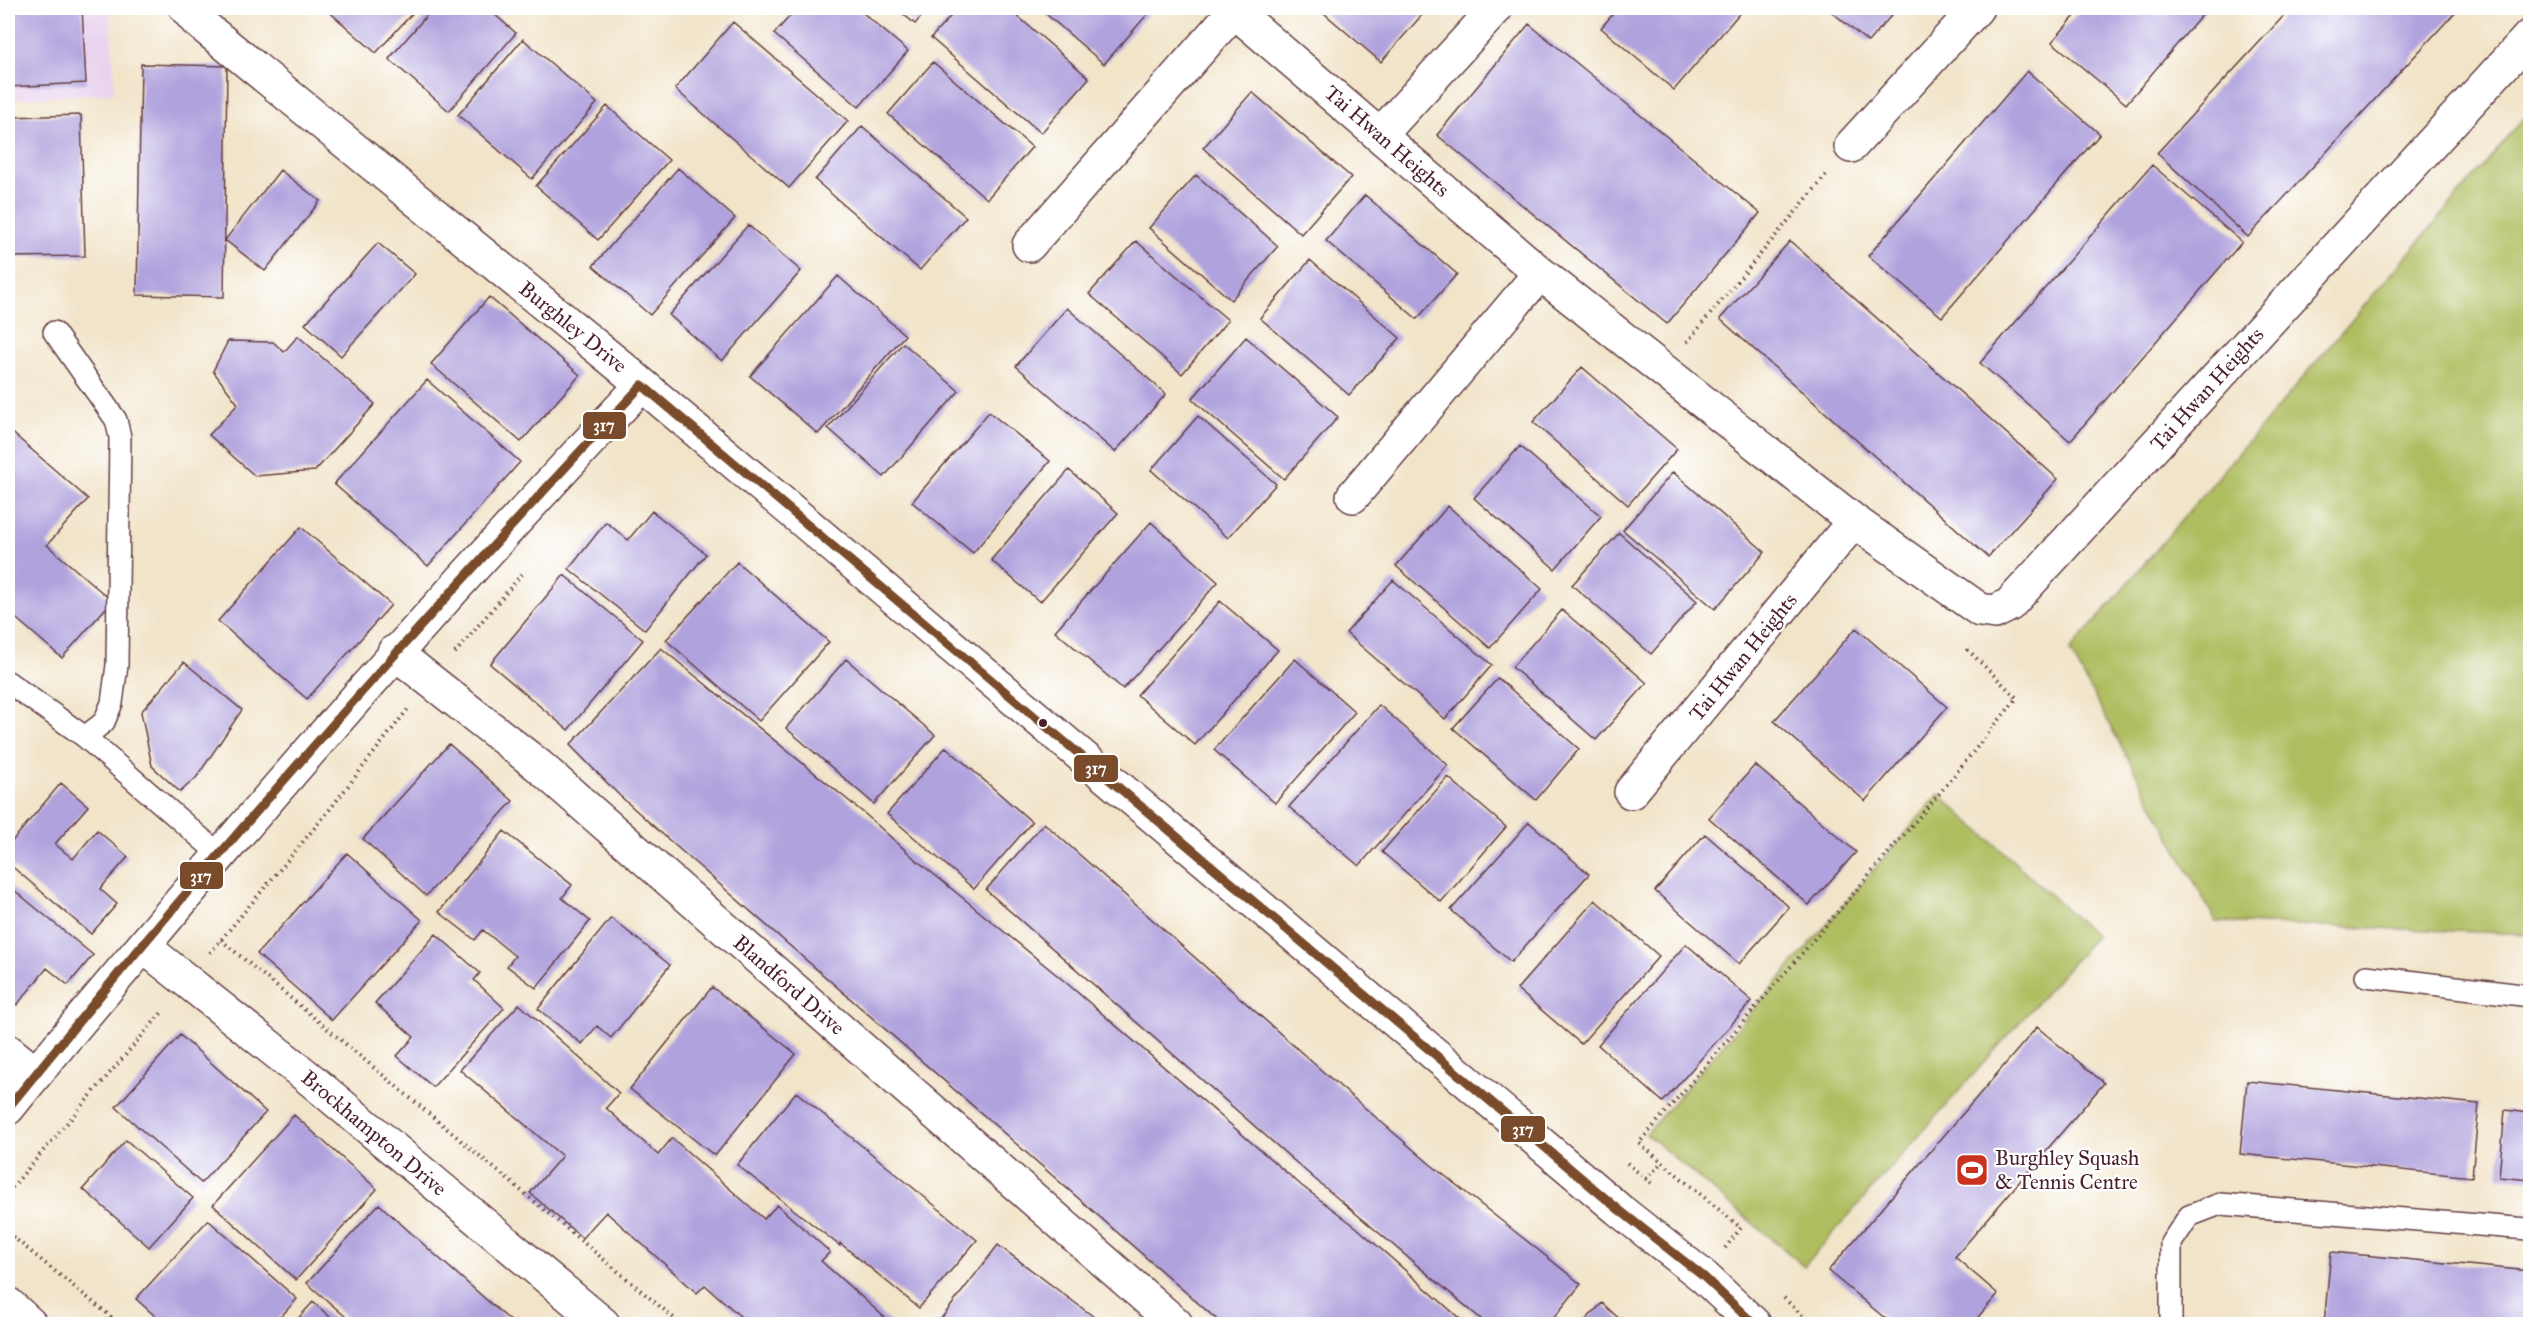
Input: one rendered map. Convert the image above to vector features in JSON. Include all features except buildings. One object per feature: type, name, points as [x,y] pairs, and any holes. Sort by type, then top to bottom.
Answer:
[{"type":"street","name":"Burghley Drive","points":[[186,8],[196,20],[642,385],[1618,1209],[1704,1277],[1754,1324]]},
{"type":"street","points":[[1380,135],[1496,8]]},
{"type":"street","points":[[1851,146],[1977,8]]},
{"type":"street","name":"Tai Hwan Heights","points":[[1029,245],[1233,9],[1540,273],[1663,371],[1854,521],[1980,610],[1995,612],[2009,605],[2017,597],[2530,36]]},
{"type":"street","points":[[1353,496],[1540,273]]},
{"type":"street","points":[[8,1108],[219,854],[394,652],[642,385]]},
{"type":"street","name":"Tai Hwan Heights","points":[[1631,792],[1854,521]]},
{"type":"street","name":"Blandford Drive","points":[[394,652],[539,766],[1176,1324]]},
{"type":"street","name":"Brockhampton Drive","points":[[142,946],[310,1079],[603,1324]]},
{"type":"street","points":[[8,1051],[35,1073]]},
{"type":"street","points":[[8,1304],[30,1324]]},
{"type":"lane","points":[[54,333],[116,420],[120,437],[117,665],[112,703],[104,722],[85,737]]},
{"type":"lane","points":[[8,682],[85,737],[219,854]]},
{"type":"lane","points":[[2366,976],[2530,996]]},
{"type":"lane","points":[[2171,1324],[2171,1243],[2189,1216],[2220,1204],[2528,1229]]},
{"type":"path","points":[[1663,371],[1851,146]]},
{"type":"path","points":[[8,1192],[172,1000],[186,980],[327,813],[409,708],[433,683],[527,568]]},
{"type":"path","points":[[1704,1277],[1741,1228],[1639,1143],[1931,803],[2017,698],[1968,650],[1995,612]]},
{"type":"path","points":[[221,940],[681,1324]]},
{"type":"path","points":[[8,1233],[120,1324]]},
{"type":"shaded area","points":[[8,8],[110,8],[115,93],[8,99]]},
{"type":"green space","points":[[2530,111],[2530,934],[2216,922],[2070,651]]},
{"type":"green space","points":[[1939,794],[2096,936],[1804,1266],[1646,1134]]},
{"type":"transit line","name":"317","points":[[8,1108],[161,923],[318,741],[642,385],[1618,1209],[1704,1277],[1754,1324]]},
{"type":"place","name":"Burghley Squash & Tennis Centre","points":[[1972,1170]]}]
